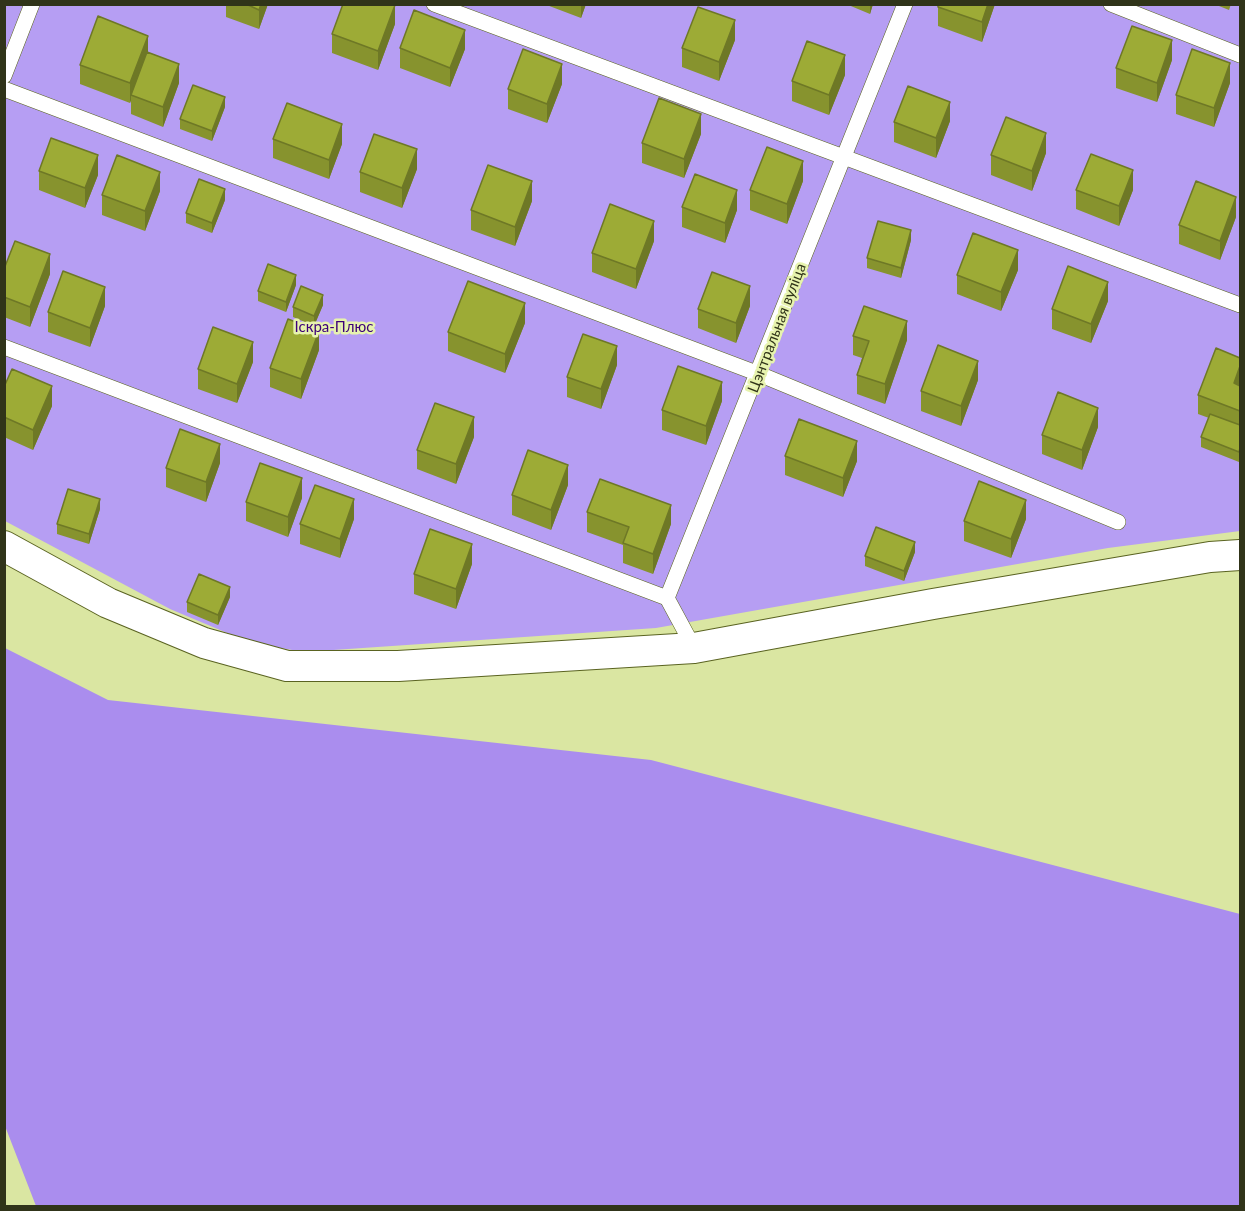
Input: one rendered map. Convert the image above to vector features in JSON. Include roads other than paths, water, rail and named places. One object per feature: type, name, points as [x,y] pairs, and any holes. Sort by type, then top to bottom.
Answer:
[{"type":"street","points":[[4,546],[108,603],[204,644],[287,666],[398,666],[694,648],[933,604],[1210,557],[1240,555]]},
{"type":"lane","points":[[4,76],[32,4]]},
{"type":"lane","points":[[434,4],[1240,305]]},
{"type":"lane","name":"Цэнтральная вуліца","points":[[667,598],[759,374],[905,4]]},
{"type":"lane","points":[[1111,4],[1240,55]]},
{"type":"lane","points":[[4,89],[759,374],[1118,522]]},
{"type":"lane","points":[[4,348],[667,598],[694,648]]},
{"type":"park label","name":"Іскра-Плюс","points":[[334,327]]}]
